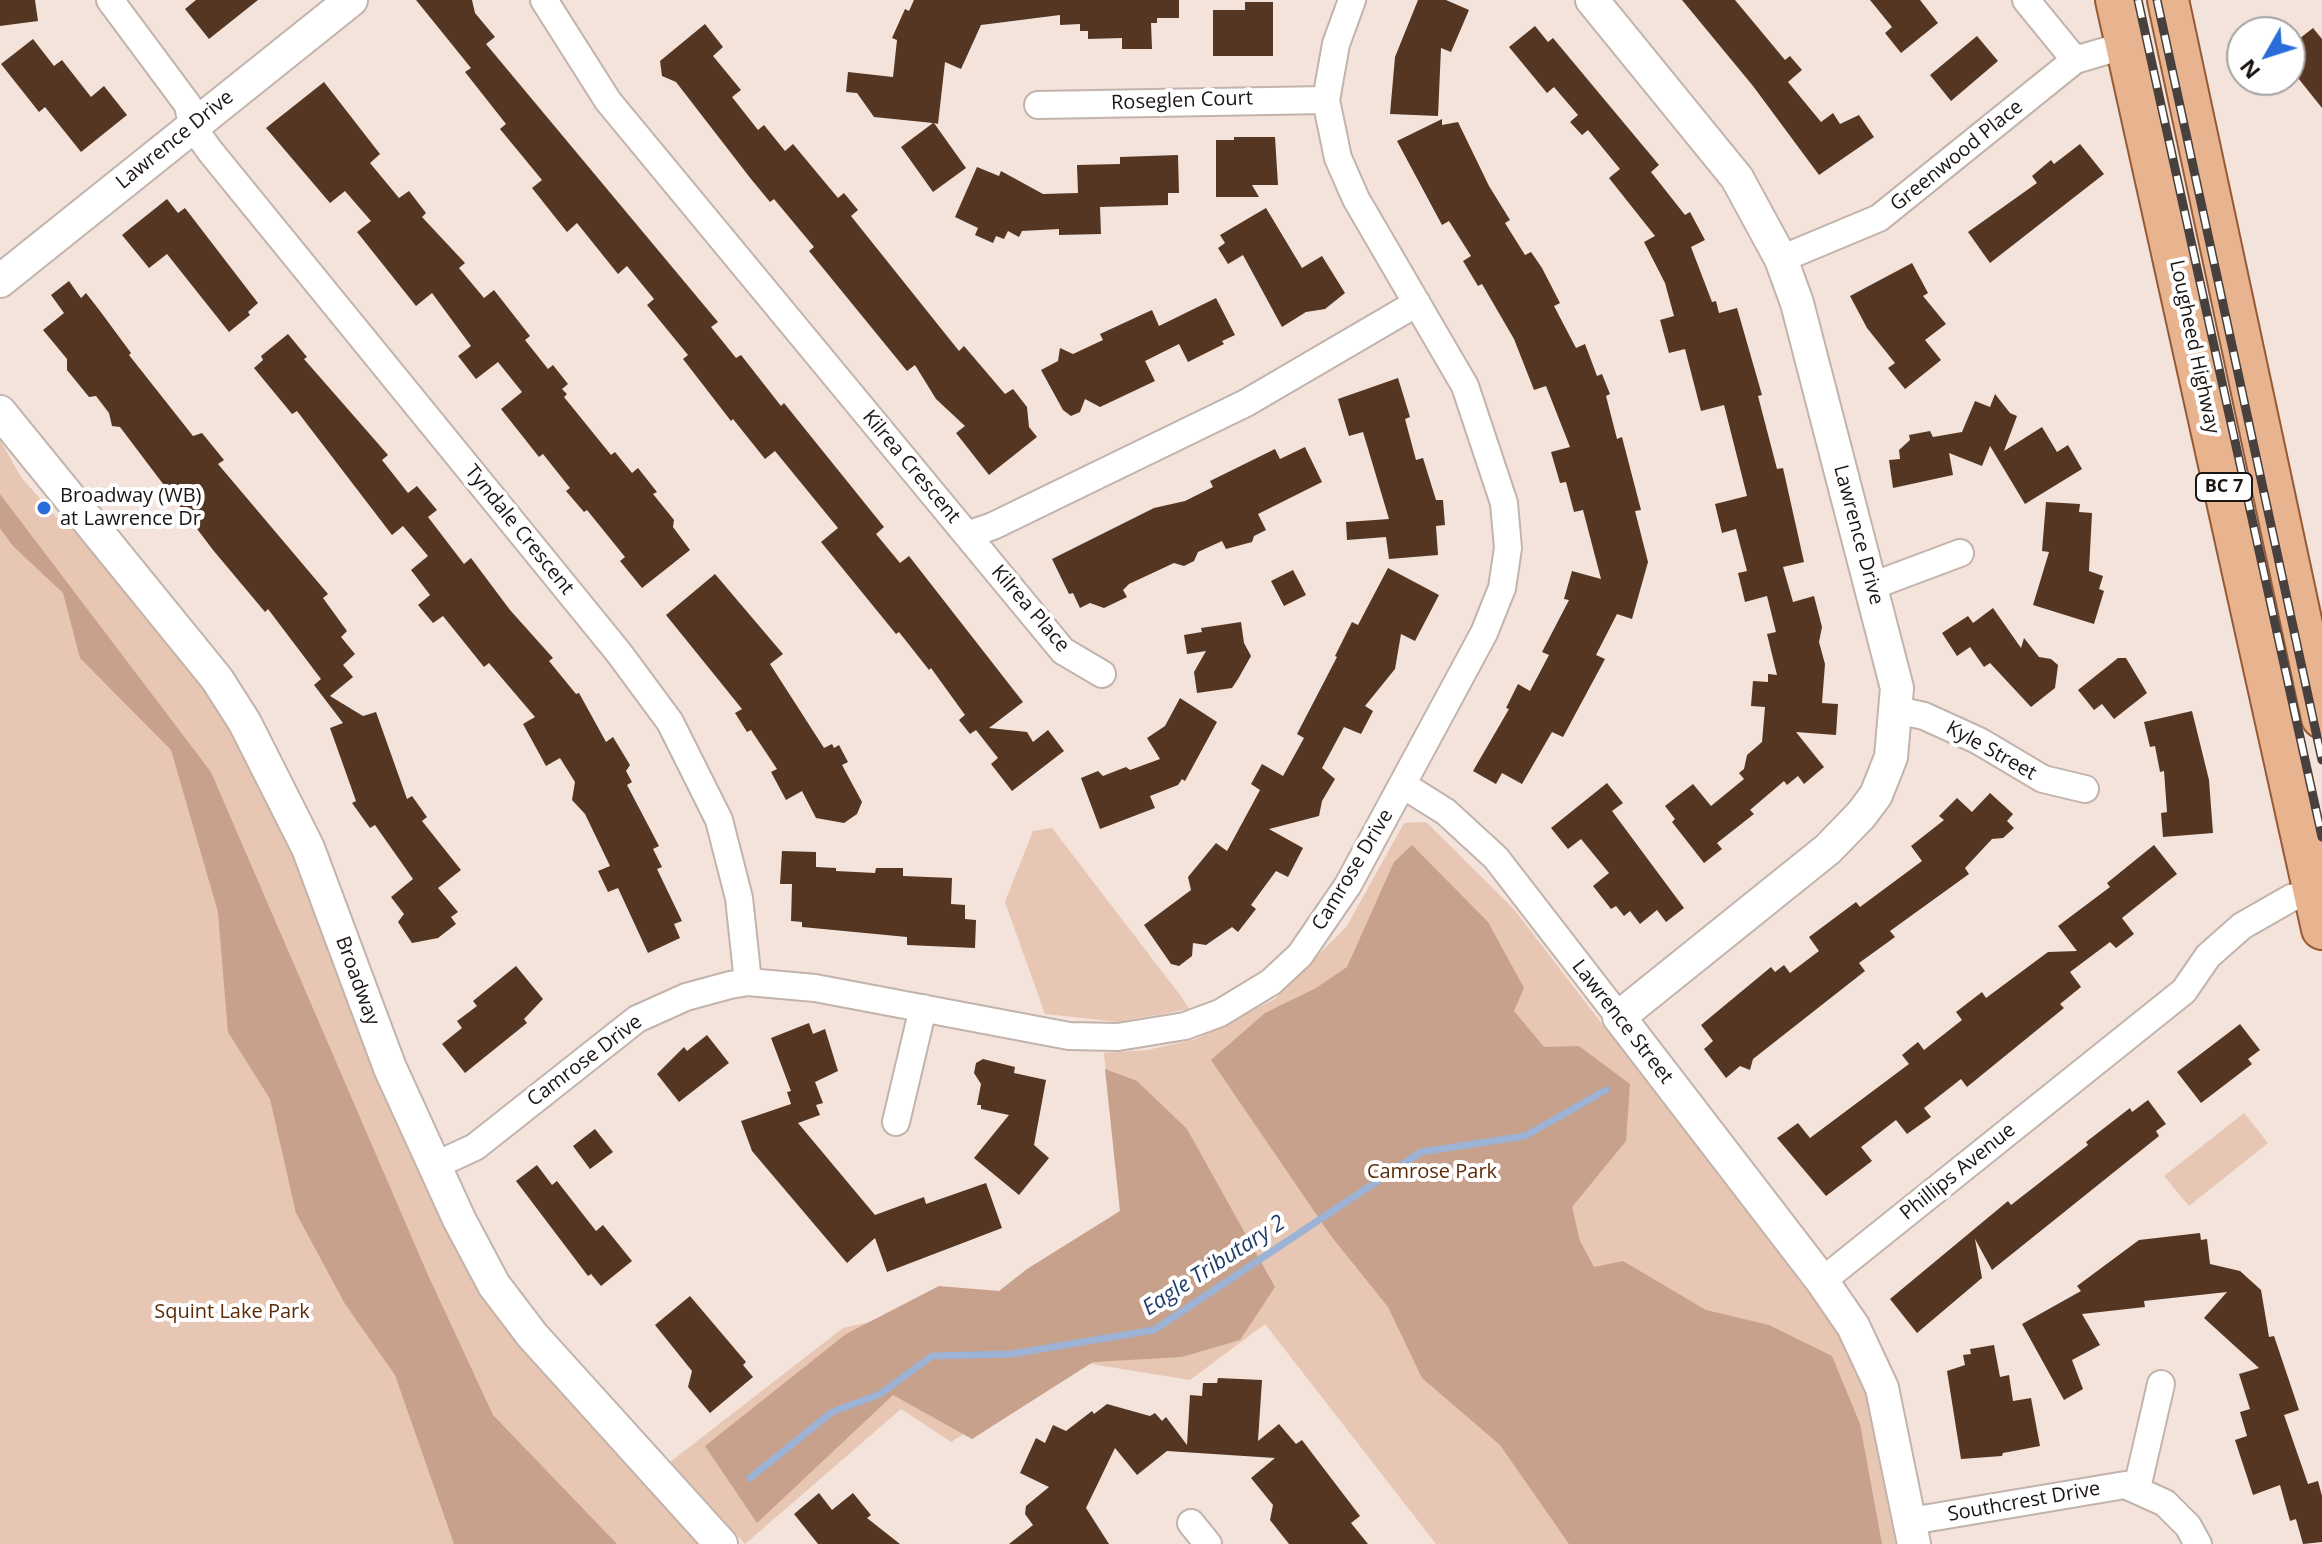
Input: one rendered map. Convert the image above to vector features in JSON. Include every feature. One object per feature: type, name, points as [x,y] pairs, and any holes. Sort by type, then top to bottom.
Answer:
[{"type":"main road","name":"Lougheed Highway","points":[[2116,0],[2318,911]]},
{"type":"main road","name":"BC 7","points":[[2168,0],[2322,718]]},
{"type":"street","name":"Tyndale Crescent","points":[[110,0],[188,105],[192,126],[670,722],[719,820],[739,898],[748,982]]},
{"type":"street","name":"Lawrence Drive","points":[[0,281],[351,0]]},
{"type":"street","name":"Kilrea Crescent","points":[[544,0],[608,101],[967,535],[993,526],[1246,403],[1417,303]]},
{"type":"street","name":"Camrose Drive","points":[[434,1166],[475,1147],[637,1019],[686,997],[748,982],[815,988],[1085,1037],[1146,1034],[1220,1013],[1271,982],[1300,955],[1333,911],[1484,633],[1502,588],[1508,548],[1504,503],[1473,405],[1452,360],[1346,179],[1333,139],[1326,100],[1336,44],[1352,0]]},
{"type":"street","name":"Lawrence Drive","points":[[1592,0],[1737,178],[1781,259],[1797,303],[1897,688],[1897,710],[1885,777],[1876,795],[1846,833],[1619,1017]]},
{"type":"street","points":[[2026,0],[2075,60]]},
{"type":"street","name":"Greenwood Place","points":[[1781,259],[1879,218],[2075,60],[2126,45]]},
{"type":"street","name":"Roseglen Court","points":[[1038,105],[1326,100]]},
{"type":"street","name":"Broadway","points":[[0,412],[217,679],[245,723],[308,848],[385,1055],[434,1166],[474,1249],[513,1312],[721,1544]]},
{"type":"street","name":"Kilrea Place","points":[[967,535],[1063,651],[1102,674]]},
{"type":"street","points":[[1872,586],[1960,553]]},
{"type":"street","name":"Kyle Street","points":[[1897,710],[1924,716],[1979,741],[2043,779],[2085,789]]},
{"type":"street","name":"Lawrence Street","points":[[1403,785],[1446,812],[1496,858],[1822,1281]]},
{"type":"street","name":"Phillips Avenue","points":[[1822,1281],[2184,991],[2208,956],[2242,926],[2291,898],[2318,911]]},
{"type":"street","points":[[896,1122],[923,1008]]},
{"type":"street","points":[[1822,1281],[1858,1336],[1882,1388],[1913,1533]]},
{"type":"street","points":[[2161,1384],[2137,1488],[2177,1514],[2198,1544]]},
{"type":"street","name":"Southcrest Drive","points":[[1913,1533],[2111,1486],[2137,1488]]},
{"type":"street","points":[[1191,1523],[1208,1544]]},
{"type":"green space","name":"Squint Lake Park","points":[[0,440],[21,477],[56,517],[82,536],[202,683],[234,731],[280,818],[463,1258],[702,1544],[0,1544]]},
{"type":"green space","points":[[0,494],[211,772],[428,1275],[493,1415],[617,1544],[454,1544],[395,1375],[345,1304],[296,1213],[270,1099],[228,1032],[218,912],[171,750],[80,658],[63,593],[13,546],[0,528]]},
{"type":"green space","name":"Camrose Park","points":[[1426,822],[1513,908],[1818,1305],[1848,1349],[1870,1400],[1898,1544],[1436,1544],[1265,1324],[1190,1380],[1079,1362],[951,1442],[901,1409],[745,1544],[670,1462],[843,1328],[999,1294],[1120,1211],[1104,1053],[1147,1050],[1196,1039],[1275,999],[1347,926],[1404,823]]},
{"type":"green space","points":[[1052,828],[1189,1009],[1119,1022],[1045,1014],[1005,902],[1033,831]]},
{"type":"green space","points":[[1412,845],[1488,922],[1524,988],[1514,1011],[1544,1047],[1579,1046],[1630,1084],[1626,1141],[1572,1207],[1580,1241],[1594,1267],[1623,1261],[1706,1310],[1769,1325],[1832,1356],[1860,1424],[1882,1544],[1569,1544],[1500,1445],[1422,1378],[1388,1307],[1331,1236],[1211,1060],[1265,1013],[1316,988],[1347,967],[1394,862]]},
{"type":"green space","points":[[1105,1069],[1137,1081],[1187,1129],[1275,1287],[1240,1340],[1182,1357],[1093,1362],[972,1439],[893,1395],[757,1523],[705,1446],[846,1334],[939,1286],[999,1291],[1027,1269],[1120,1211]]},
{"type":"green space","points":[[2244,1113],[2268,1143],[2189,1206],[2164,1176]]},
{"type":"building","points":[[0,0],[35,0],[38,21],[0,26]]},
{"type":"building","points":[[196,0],[258,0],[209,39],[185,9]]},
{"type":"building","points":[[416,0],[472,0],[475,13],[495,37],[486,44],[718,322],[711,327],[736,358],[741,355],[781,406],[784,403],[884,527],[876,534],[900,563],[909,556],[1023,702],[989,728],[1027,732],[1033,742],[1048,730],[1064,751],[1012,791],[991,764],[998,758],[976,730],[970,734],[959,720],[965,715],[931,668],[929,670],[899,632],[896,634],[821,542],[838,528],[775,451],[765,459],[733,419],[731,421],[683,359],[688,355],[647,305],[654,299],[627,266],[618,274],[577,223],[567,232],[532,188],[542,180],[500,129],[506,124],[465,72],[471,68]]},
{"type":"building","points":[[914,0],[1179,0],[1179,18],[1157,18],[1157,23],[1151,23],[1152,49],[1122,49],[1122,38],[1088,39],[1088,31],[1080,31],[1080,24],[1060,25],[1060,15],[981,25],[961,69],[945,62],[938,124],[934,123],[966,168],[933,192],[901,147],[933,123],[874,117],[857,93],[846,92],[848,72],[893,77],[897,40],[892,38],[905,9],[909,11]]},
{"type":"building","points":[[1418,0],[1446,0],[1469,10],[1451,52],[1441,48],[1438,116],[1390,114],[1395,57]]},
{"type":"building","points":[[1682,0],[1735,0],[1785,60],[1790,56],[1802,70],[1788,82],[1821,122],[1833,113],[1840,124],[1859,115],[1874,137],[1819,175],[1753,86]]},
{"type":"building","points":[[1870,0],[1920,0],[1938,23],[1901,53],[1885,33],[1892,27]]},
{"type":"building","points":[[1245,2],[1273,2],[1273,56],[1213,56],[1213,10],[1245,10]]},
{"type":"building","points":[[705,24],[723,47],[713,56],[741,90],[732,97],[758,130],[764,125],[785,151],[793,144],[838,198],[844,193],[858,210],[851,216],[959,351],[964,346],[1005,394],[1013,389],[1027,407],[1029,427],[1037,437],[989,475],[956,433],[965,426],[936,399],[915,365],[907,371],[809,251],[814,247],[774,199],[770,202],[676,82],[662,76],[660,61]]},
{"type":"building","points":[[1535,26],[1548,42],[1553,38],[1659,165],[1651,172],[1685,215],[1690,212],[1705,240],[1691,247],[1712,302],[1716,301],[1719,313],[1737,308],[1762,395],[1758,396],[1777,469],[1783,468],[1804,562],[1783,567],[1793,602],[1814,596],[1822,627],[1819,642],[1825,664],[1822,703],[1838,704],[1836,735],[1796,732],[1824,767],[1804,784],[1798,776],[1787,785],[1784,781],[1750,810],[1754,814],[1717,843],[1722,849],[1704,863],[1672,822],[1675,819],[1665,806],[1693,784],[1711,806],[1744,779],[1739,773],[1744,769],[1747,755],[1762,742],[1765,707],[1751,706],[1753,681],[1768,682],[1768,674],[1777,675],[1767,634],[1776,632],[1767,596],[1745,602],[1738,573],[1747,571],[1736,529],[1722,533],[1715,504],[1747,496],[1724,405],[1701,411],[1685,349],[1669,353],[1660,320],[1674,316],[1665,283],[1644,242],[1655,236],[1609,178],[1620,169],[1588,130],[1582,135],[1570,122],[1578,115],[1554,87],[1547,93],[1509,47]]},
{"type":"building","points":[[2313,28],[2322,39],[2322,108],[2306,88],[2306,33]]},
{"type":"building","points":[[1977,36],[1998,61],[1951,101],[1930,75]]},
{"type":"building","points":[[33,39],[54,66],[62,60],[91,97],[104,86],[127,115],[81,152],[45,107],[39,112],[1,64]]},
{"type":"building","points":[[324,82],[380,154],[370,163],[399,198],[409,191],[426,213],[422,217],[465,263],[459,268],[484,298],[494,290],[530,336],[525,340],[548,369],[553,365],[568,384],[562,389],[567,394],[564,397],[611,455],[615,452],[632,473],[638,468],[657,492],[653,494],[674,520],[673,527],[690,550],[642,588],[620,561],[625,557],[587,510],[584,512],[566,491],[570,488],[543,454],[539,457],[501,409],[522,392],[498,362],[476,379],[458,356],[471,346],[432,293],[416,306],[357,232],[371,221],[345,191],[330,203],[266,128]]},
{"type":"building","points":[[1442,119],[1442,125],[1458,122],[1489,186],[1510,220],[1505,223],[1525,255],[1531,252],[1542,268],[1560,303],[1554,306],[1576,348],[1585,344],[1597,376],[1602,374],[1610,394],[1606,396],[1617,439],[1622,437],[1641,510],[1635,511],[1648,562],[1632,619],[1617,614],[1596,655],[1605,659],[1563,737],[1552,732],[1522,784],[1502,773],[1496,784],[1473,771],[1509,709],[1506,708],[1518,684],[1530,691],[1549,655],[1542,652],[1569,600],[1564,599],[1572,571],[1601,579],[1583,510],[1574,512],[1566,482],[1560,483],[1551,452],[1570,447],[1546,386],[1534,390],[1514,339],[1482,284],[1478,286],[1463,261],[1471,256],[1449,221],[1442,225],[1397,141]]},
{"type":"building","points":[[1234,137],[1275,137],[1278,185],[1252,185],[1259,197],[1216,197],[1216,140],[1234,140]]},
{"type":"building","points":[[2080,144],[2104,174],[1990,263],[1968,232],[2037,183],[2032,176],[2051,160],[2054,164]]},
{"type":"building","points":[[1178,155],[1179,193],[1168,193],[1168,205],[1100,207],[1101,234],[1059,235],[1059,229],[1022,231],[1019,237],[1008,231],[1004,239],[996,236],[993,243],[975,235],[978,228],[955,217],[977,167],[999,176],[1001,171],[1043,194],[1078,193],[1077,165],[1120,164],[1120,157]]},
{"type":"building","points":[[167,199],[178,213],[185,208],[258,303],[248,312],[250,315],[229,332],[167,254],[149,268],[122,235]]},
{"type":"building","points":[[1266,208],[1302,268],[1322,256],[1345,293],[1325,309],[1306,312],[1282,327],[1243,255],[1228,264],[1218,248],[1225,243],[1220,235]]},
{"type":"building","points":[[1912,263],[1928,293],[1923,296],[1946,324],[1925,340],[1941,360],[1905,389],[1888,368],[1895,363],[1867,328],[1850,296]]},
{"type":"building","points":[[69,281],[81,298],[86,293],[131,353],[129,355],[193,436],[202,433],[224,460],[218,464],[328,594],[323,598],[347,631],[341,637],[355,654],[343,665],[353,677],[330,696],[363,716],[376,712],[407,799],[412,796],[427,817],[422,821],[461,870],[438,888],[458,912],[451,917],[456,924],[438,938],[412,943],[398,922],[404,914],[391,897],[413,879],[375,825],[370,828],[352,803],[356,801],[330,728],[343,723],[314,685],[321,679],[268,609],[265,612],[213,550],[120,427],[112,426],[109,413],[96,396],[89,397],[67,370],[67,359],[43,330],[64,313],[51,295]]},
{"type":"building","points":[[1216,298],[1235,335],[1222,341],[1224,344],[1188,362],[1179,344],[1145,361],[1155,381],[1100,407],[1085,399],[1080,412],[1071,416],[1063,410],[1041,370],[1058,361],[1060,348],[1073,354],[1103,340],[1100,334],[1152,310],[1159,326]]},
{"type":"building","points":[[288,334],[307,357],[304,359],[388,455],[382,460],[408,493],[417,486],[437,510],[428,517],[464,564],[471,558],[510,610],[553,658],[549,661],[576,694],[579,693],[606,742],[613,737],[630,765],[626,771],[632,782],[627,785],[659,846],[653,849],[662,867],[657,869],[682,921],[674,924],[680,938],[648,953],[618,888],[608,892],[598,871],[610,866],[585,814],[572,800],[575,782],[560,758],[546,766],[523,724],[535,717],[489,663],[484,667],[443,616],[433,623],[418,605],[430,595],[411,570],[428,556],[403,526],[392,535],[297,411],[292,414],[254,368],[263,360],[261,356]]},
{"type":"building","points":[[1398,378],[1410,417],[1405,419],[1416,460],[1423,458],[1436,500],[1443,500],[1445,525],[1436,526],[1438,555],[1389,559],[1386,537],[1347,540],[1346,522],[1389,519],[1363,432],[1349,436],[1338,399]]},
{"type":"building","points":[[1995,394],[2010,413],[2017,416],[2004,451],[2042,427],[2057,452],[2068,445],[2082,469],[2025,504],[1990,446],[1982,466],[1949,453],[1953,475],[1893,488],[1889,460],[1900,459],[1899,450],[1910,440],[1909,435],[1930,431],[1933,437],[1962,432],[1975,401],[1990,407]]},
{"type":"building","points":[[1305,447],[1322,482],[1258,514],[1266,530],[1254,536],[1252,542],[1226,549],[1222,541],[1198,552],[1194,561],[1184,566],[1174,563],[1129,584],[1123,590],[1127,597],[1104,608],[1090,603],[1080,608],[1073,593],[1069,594],[1052,559],[1154,508],[1185,501],[1213,487],[1210,481],[1275,449],[1280,459]]},
{"type":"building","points":[[2046,502],[2080,504],[2079,512],[2092,513],[2089,571],[2103,576],[2099,589],[2104,591],[2094,624],[2033,605],[2049,552],[2042,551]]},
{"type":"building","points":[[1388,568],[1439,595],[1415,641],[1401,634],[1395,669],[1365,706],[1373,711],[1361,734],[1344,727],[1322,768],[1335,779],[1322,801],[1319,816],[1269,829],[1303,848],[1288,877],[1276,871],[1251,905],[1256,909],[1238,932],[1232,927],[1206,945],[1193,943],[1192,956],[1179,966],[1171,964],[1144,925],[1191,890],[1188,877],[1216,843],[1227,851],[1260,790],[1251,784],[1262,764],[1283,776],[1304,738],[1297,734],[1352,622],[1358,625]]},
{"type":"building","points":[[1293,570],[1306,595],[1284,606],[1271,581]]},
{"type":"building","points":[[715,574],[783,654],[770,664],[824,748],[839,745],[848,762],[842,765],[862,802],[857,814],[844,823],[816,818],[802,791],[786,800],[771,772],[777,769],[751,730],[747,732],[735,713],[742,709],[666,615]]},
{"type":"building","points":[[1993,608],[2021,648],[2024,638],[2039,657],[2051,659],[2058,665],[2055,688],[2031,707],[1990,663],[1984,667],[1970,647],[1957,656],[1942,633],[1968,616],[1973,623]]},
{"type":"building","points":[[1241,622],[1244,643],[1251,656],[1238,679],[1232,688],[1197,693],[1194,672],[1206,651],[1187,654],[1184,635],[1202,632],[1201,628]]},
{"type":"building","points":[[2118,658],[2126,658],[2147,693],[2114,719],[2102,704],[2094,710],[2078,690]]},
{"type":"building","points":[[1180,698],[1217,722],[1185,781],[1182,779],[1178,785],[1150,796],[1155,808],[1100,829],[1081,778],[1098,771],[1103,776],[1126,767],[1130,770],[1160,759],[1147,738],[1165,726]]},
{"type":"building","points":[[2192,711],[2209,780],[2213,833],[2163,837],[2161,813],[2167,812],[2164,771],[2160,772],[2155,746],[2150,747],[2144,722]]},
{"type":"building","points":[[1607,783],[1623,803],[1612,811],[1684,908],[1666,922],[1657,910],[1640,924],[1630,911],[1624,916],[1616,906],[1611,909],[1593,886],[1609,873],[1581,839],[1568,849],[1551,828]]},
{"type":"building","points":[[1990,793],[2013,814],[2007,821],[2014,828],[2003,838],[1992,839],[1965,868],[1969,874],[1890,931],[1895,937],[1859,963],[1865,971],[1753,1059],[1750,1070],[1740,1066],[1726,1078],[1704,1049],[1713,1041],[1701,1025],[1771,967],[1775,972],[1784,965],[1790,973],[1819,951],[1809,937],[1856,902],[1860,907],[1922,861],[1911,846],[1944,820],[1939,816],[1957,798],[1972,812]]},
{"type":"building","points":[[2154,845],[2177,874],[2122,918],[2134,934],[2116,948],[2110,942],[2070,972],[2081,987],[2060,1004],[2064,1008],[1967,1087],[1961,1079],[1924,1108],[1931,1117],[1907,1134],[1896,1120],[1861,1147],[1872,1161],[1826,1196],[1777,1138],[1798,1123],[1810,1138],[1909,1064],[1902,1055],[1918,1042],[1924,1050],[1962,1020],[1956,1012],[1982,992],[1986,998],[2048,952],[2077,951],[2058,926],[2110,887],[2107,883]]},
{"type":"building","points":[[782,851],[816,852],[816,867],[836,868],[836,871],[875,873],[876,868],[903,868],[903,876],[952,878],[951,904],[965,905],[965,919],[976,920],[975,948],[907,945],[907,937],[802,927],[802,922],[791,921],[792,884],[780,884]]},
{"type":"building","points":[[516,966],[543,999],[524,1019],[527,1023],[465,1073],[442,1044],[462,1028],[457,1021],[477,1006],[473,1001]]},
{"type":"building","points":[[809,1023],[813,1034],[825,1029],[838,1071],[815,1082],[823,1103],[816,1105],[820,1115],[798,1123],[875,1215],[924,1197],[926,1204],[986,1183],[1002,1228],[887,1272],[875,1238],[847,1263],[752,1151],[741,1121],[791,1104],[787,1092],[791,1091],[771,1038]]},
{"type":"building","points":[[2240,1024],[2260,1050],[2248,1059],[2252,1064],[2201,1103],[2177,1072]]},
{"type":"building","points":[[707,1035],[729,1063],[679,1102],[657,1074],[684,1047],[687,1051]]},
{"type":"building","points":[[983,1059],[1015,1067],[1014,1073],[1046,1080],[1034,1145],[1049,1158],[1019,1195],[974,1158],[1009,1115],[981,1109],[981,1105],[977,1105],[981,1084],[974,1073],[976,1063]]},
{"type":"building","points":[[2148,1100],[2166,1124],[2156,1131],[2159,1136],[1992,1270],[1975,1239],[1982,1278],[1917,1333],[1890,1299],[2008,1201],[2011,1205],[2130,1108],[2132,1112]]},
{"type":"building","points":[[595,1129],[613,1152],[590,1169],[573,1146]]},
{"type":"building","points":[[537,1165],[552,1185],[557,1181],[596,1231],[603,1225],[632,1261],[601,1286],[591,1274],[588,1276],[516,1181]]},
{"type":"building","points":[[2200,1233],[2201,1240],[2207,1239],[2210,1264],[2240,1271],[2261,1290],[2269,1337],[2274,1336],[2299,1410],[2284,1415],[2308,1484],[2318,1481],[2322,1496],[2322,1542],[2303,1544],[2296,1519],[2290,1521],[2280,1485],[2253,1495],[2235,1440],[2247,1436],[2240,1412],[2250,1409],[2239,1374],[2259,1368],[2204,1318],[2227,1292],[2144,1301],[2145,1307],[2082,1314],[2100,1345],[2072,1360],[2083,1389],[2064,1400],[2022,1324],[2081,1291],[2077,1286],[2139,1240]]},
{"type":"building","points":[[690,1296],[746,1362],[743,1365],[753,1377],[710,1413],[688,1387],[692,1371],[655,1325]]},
{"type":"building","points":[[1994,1345],[2000,1377],[2009,1375],[2013,1401],[2031,1398],[2040,1446],[2003,1453],[2002,1456],[1961,1459],[1947,1371],[1965,1365],[1963,1355],[1971,1354],[1970,1349]]},
{"type":"building","points":[[1218,1378],[1262,1380],[1258,1441],[1279,1424],[1296,1444],[1302,1440],[1360,1516],[1351,1523],[1368,1544],[1289,1544],[1270,1520],[1273,1505],[1251,1478],[1275,1458],[1167,1451],[1137,1475],[1115,1448],[1086,1508],[1109,1544],[1009,1544],[1033,1525],[1025,1514],[1026,1506],[1049,1487],[1020,1473],[1036,1438],[1045,1443],[1053,1425],[1066,1431],[1092,1411],[1094,1414],[1107,1404],[1150,1416],[1155,1413],[1162,1421],[1166,1417],[1187,1445],[1190,1395],[1202,1396],[1203,1383],[1217,1383]]},
{"type":"building","points":[[819,1493],[832,1510],[853,1493],[871,1515],[867,1518],[900,1544],[818,1544],[794,1514]]},
{"type":"waterway","name":"Eagle Tributary 2","points":[[750,1478],[832,1412],[880,1394],[932,1356],[1011,1354],[1154,1330],[1421,1152],[1525,1136],[1606,1090]]},
{"type":"railway","points":[[2138,0],[2322,837]]},
{"type":"railway","points":[[2157,0],[2322,760]]},
{"type":"place","name":"Broadway (WB) at Lawrence Dr","points":[[44,508]]}]
